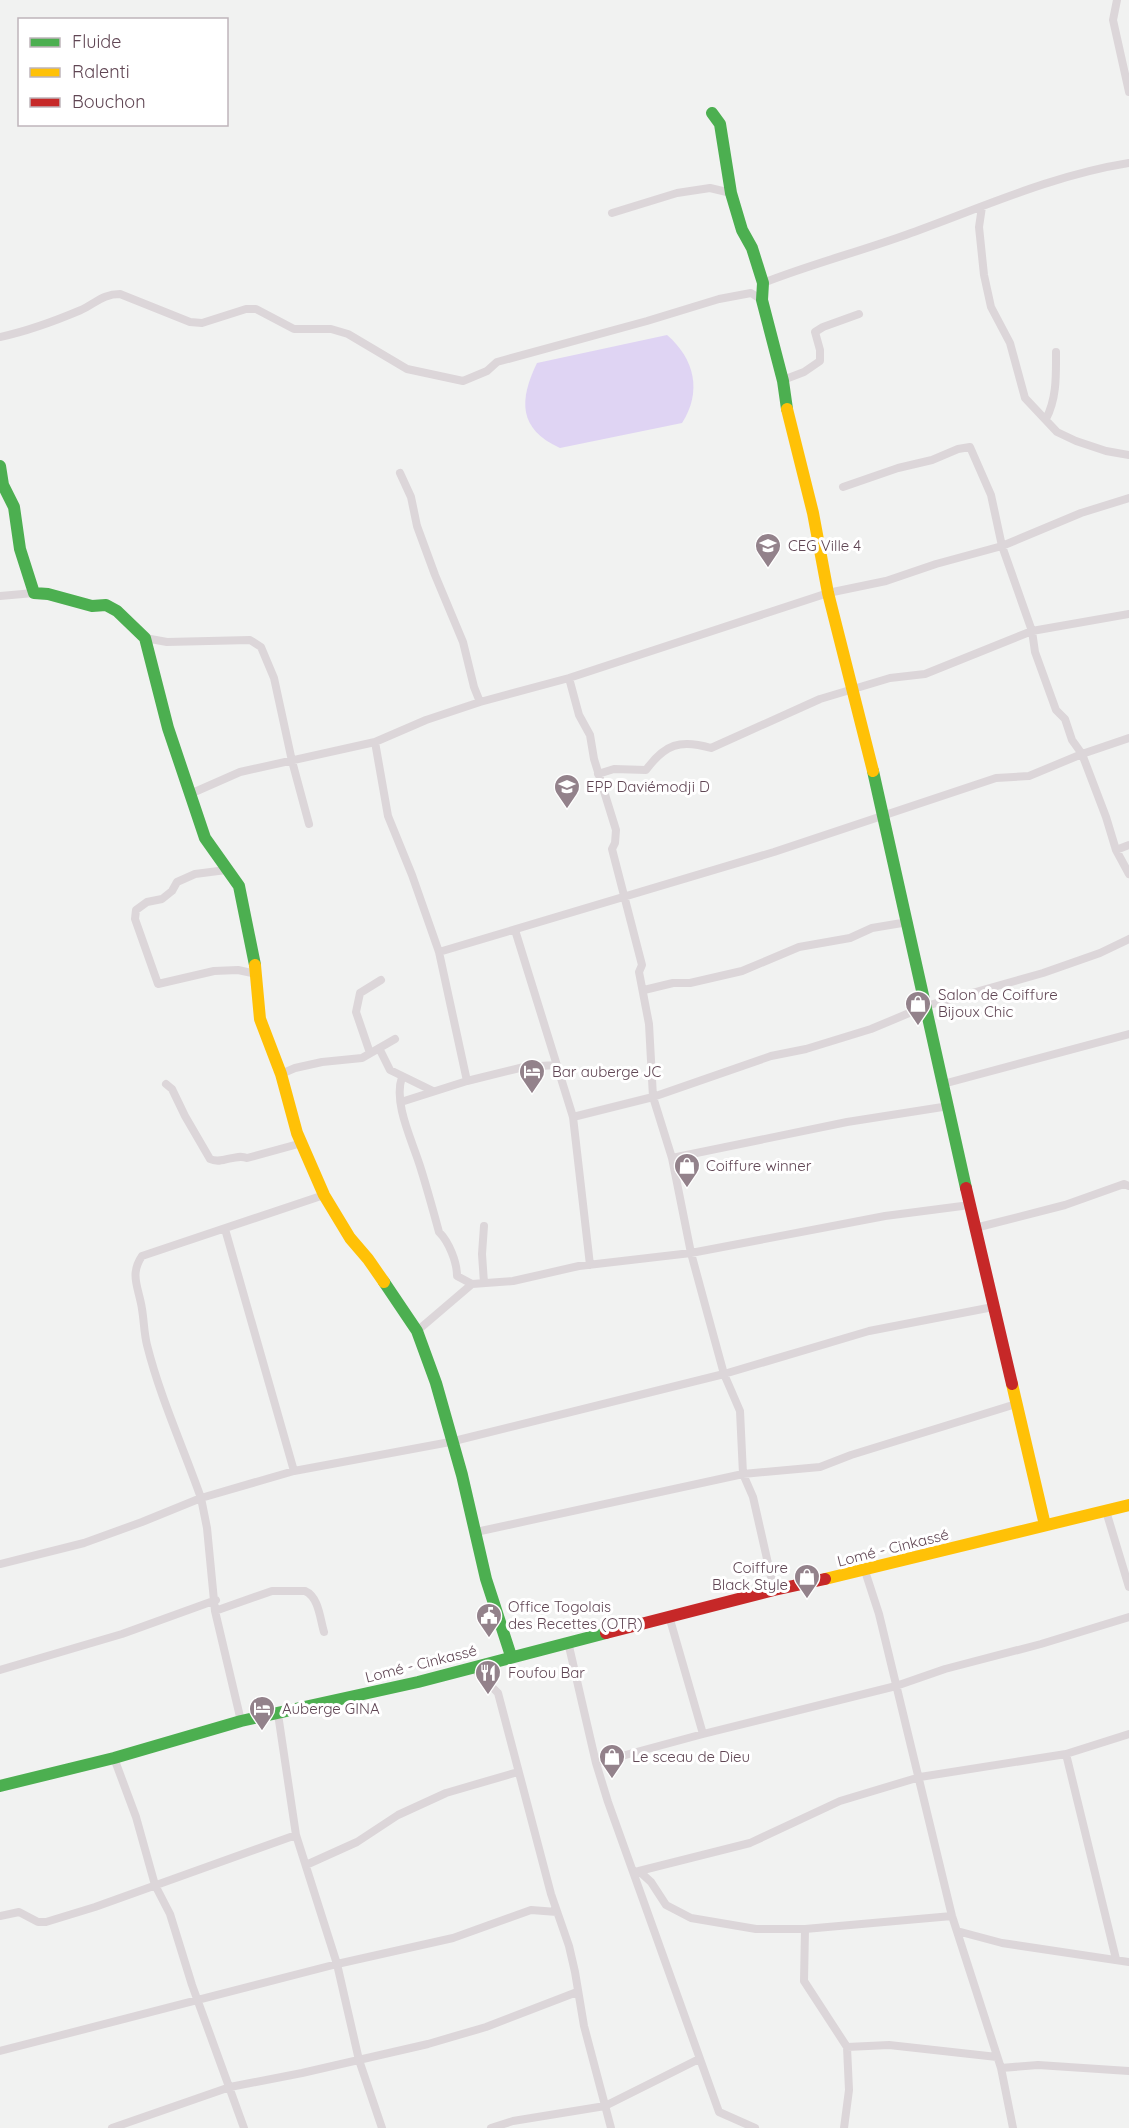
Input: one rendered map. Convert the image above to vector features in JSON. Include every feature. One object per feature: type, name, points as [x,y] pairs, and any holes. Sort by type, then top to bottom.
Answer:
[{"type":"main road","points":[[712,112],[720,124],[731,193],[742,230],[752,248],[763,283],[762,300],[813,513],[828,593],[884,816],[975,1228],[1045,1526]]},
{"type":"main road","points":[[0,465],[3,485],[14,507],[20,549],[34,593],[48,594],[92,606],[106,605],[117,611],[145,638],[168,728],[206,838],[239,886],[257,974],[260,1018],[281,1074],[302,1143],[324,1196],[350,1238],[368,1259],[417,1331],[436,1383],[453,1441],[486,1579],[511,1656]]},
{"type":"main road","name":"Lomé - Cinkassé","points":[[0,1786],[114,1758],[241,1721],[418,1682],[669,1616],[774,1590],[865,1571],[1129,1505]]},
{"type":"street","points":[[1117,0],[1113,20],[1129,92]]},
{"type":"street","points":[[763,283],[860,252],[1024,189],[1100,167],[1129,163]]},
{"type":"street","points":[[612,213],[677,193],[710,189],[731,193]]},
{"type":"street","points":[[982,207],[979,227],[984,275],[991,307],[1010,343],[1025,398],[1057,432],[1106,451],[1129,455]]},
{"type":"street","points":[[0,336],[40,325],[83,309],[99,298],[120,294],[190,322],[202,323],[246,309],[256,309],[294,328],[331,329],[348,334],[407,369],[463,381],[487,371],[497,362],[719,299],[751,293],[762,300]]},
{"type":"street","points":[[783,380],[804,372],[820,361],[820,350],[815,332],[859,314]]},
{"type":"street","points":[[1046,419],[1051,410],[1056,383],[1056,352]]},
{"type":"street","points":[[843,487],[970,447],[991,495],[1002,546],[1032,631],[1035,652],[1056,710],[1065,719],[1072,740],[1082,754],[1116,850],[1129,874]]},
{"type":"street","points":[[400,473],[411,497],[417,526],[435,575],[463,642],[480,702]]},
{"type":"street","points":[[190,794],[240,772],[375,742],[426,720],[480,702],[569,678],[828,593],[886,581],[936,564],[1002,546],[1081,513],[1129,498]]},
{"type":"street","points":[[0,596],[34,593]]},
{"type":"street","points":[[598,774],[615,769],[646,770],[657,755],[681,743],[696,743],[711,747],[820,699],[890,678],[925,674],[1032,631],[1129,614]]},
{"type":"street","points":[[145,638],[167,642],[250,640],[261,647],[274,678],[292,761],[309,824]]},
{"type":"street","points":[[569,678],[579,715],[590,735],[598,774],[616,830],[612,849],[642,965],[639,972],[649,1024],[653,1097],[672,1158],[691,1253],[724,1374],[740,1411],[743,1474],[753,1497],[774,1590]]},
{"type":"street","points":[[440,952],[625,898],[996,778],[1029,776],[1129,738]]},
{"type":"street","points":[[375,742],[388,816],[440,952],[467,1081]]},
{"type":"street","points":[[1116,850],[1129,845]]},
{"type":"street","points":[[226,870],[195,874],[177,882],[162,899],[147,902],[136,910],[135,919],[158,984],[214,971],[238,970],[257,974]]},
{"type":"street","points":[[644,990],[674,983],[690,983],[742,971],[799,946],[850,938],[872,928],[908,922]]},
{"type":"street","points":[[515,930],[573,1117],[590,1265]]},
{"type":"street","points":[[573,1117],[653,1097],[771,1056],[806,1049],[871,1029],[926,1006],[1044,973],[1100,953],[1129,939]]},
{"type":"street","points":[[370,1053],[356,1012],[360,993],[381,980]]},
{"type":"street","points":[[944,1084],[1129,1034]]},
{"type":"street","points":[[281,1074],[295,1068],[322,1062],[362,1058],[395,1039]]},
{"type":"street","points":[[379,1048],[390,1070],[433,1091]]},
{"type":"street","points":[[401,1102],[467,1081],[524,1067],[556,1065]]},
{"type":"street","points":[[402,1077],[399,1087],[401,1102],[439,1232],[447,1240],[457,1276],[471,1284],[513,1281],[590,1265],[691,1253],[885,1216],[970,1205]]},
{"type":"street","points":[[166,1084],[172,1089],[210,1160],[215,1162],[241,1156],[247,1158],[302,1143]]},
{"type":"street","points":[[672,1158],[847,1122],[949,1106]]},
{"type":"street","points":[[975,1228],[1065,1205],[1124,1184],[1129,1186]]},
{"type":"street","points":[[241,1721],[215,1611],[216,1600],[201,1498],[162,1395],[146,1343],[142,1306],[135,1281],[135,1266],[142,1256],[324,1196]]},
{"type":"street","points":[[484,1226],[482,1254],[484,1283]]},
{"type":"street","points":[[225,1229],[294,1472]]},
{"type":"street","points":[[417,1331],[471,1284]]},
{"type":"street","points":[[0,1563],[84,1543],[201,1498],[294,1472],[453,1441],[724,1374],[868,1331],[993,1307]]},
{"type":"street","points":[[476,1532],[743,1474],[820,1467],[851,1455],[1016,1404]]},
{"type":"street","points":[[1107,1511],[1129,1587]]},
{"type":"street","points":[[865,1571],[879,1614],[952,1916],[1001,2068],[1013,2128]]},
{"type":"street","points":[[215,1611],[272,1591],[305,1591],[310,1593],[317,1603],[324,1632]]},
{"type":"street","points":[[0,1670],[122,1634],[216,1600]]},
{"type":"street","points":[[669,1616],[703,1734]]},
{"type":"street","points":[[596,1763],[896,1686],[1129,1617]]},
{"type":"street","points":[[568,1642],[596,1763],[637,1872],[719,2112],[755,2128]]},
{"type":"street","points":[[472,1667],[498,1693],[557,1912],[569,1946],[584,2026],[611,2128]]},
{"type":"street","points":[[278,1714],[296,1836],[337,1964],[359,2061],[382,2128]]},
{"type":"street","points":[[637,1872],[750,1843],[840,1802],[920,1777],[1066,1754],[1129,1734]]},
{"type":"street","points":[[1066,1754],[1116,1959]]},
{"type":"street","points":[[114,1758],[136,1817],[155,1885],[170,1914],[244,2128]]},
{"type":"street","points":[[306,1864],[357,1842],[398,1815],[446,1793],[518,1772]]},
{"type":"street","points":[[0,1916],[19,1912],[38,1922],[46,1922],[296,1836]]},
{"type":"street","points":[[637,1872],[651,1882],[666,1905],[691,1918],[756,1929],[805,1929],[952,1916]]},
{"type":"street","points":[[0,2051],[337,1964],[453,1938],[531,1910],[557,1912]]},
{"type":"street","points":[[805,1929],[804,1981],[847,2046],[849,2090],[844,2128]]},
{"type":"street","points":[[957,1931],[1002,1942],[1129,1962]]},
{"type":"street","points":[[112,2128],[230,2087],[359,2061],[428,2044],[486,2027],[577,1992]]},
{"type":"street","points":[[847,2046],[889,2045],[997,2057]]},
{"type":"street","points":[[491,2128],[513,2121],[605,2106],[699,2059]]},
{"type":"street","points":[[1001,2068],[1038,2065],[1129,2071]]},
{"type":"shaded area","points":[[667,335],[684,355],[692,376],[692,400],[682,423],[560,448],[536,432],[526,412],[525,401],[531,376],[537,363]]},
{"type":"traffic: fast","points":[[712,113],[720,124],[731,193],[742,230],[752,248],[763,283],[762,300],[783,381],[787,409]]},
{"type":"traffic: fast","points":[[0,466],[3,485],[14,507],[20,549],[34,593],[48,594],[92,606],[106,605],[117,611],[145,638],[168,728],[205,838],[239,886],[255,965]]},
{"type":"traffic: fast","points":[[873,771],[966,1188]]},
{"type":"traffic: fast","points":[[384,1282],[417,1331],[436,1383],[462,1475],[486,1579],[511,1656]]},
{"type":"traffic: fast","points":[[0,1786],[114,1758],[241,1721],[418,1682],[606,1633]]},
{"type":"traffic: slow","points":[[787,409],[813,513],[828,593],[873,771]]},
{"type":"traffic: slow","points":[[255,965],[260,1019],[281,1074],[297,1133],[324,1195],[350,1238],[384,1282]]},
{"type":"traffic: slow","points":[[1012,1384],[1045,1525]]},
{"type":"traffic: slow","points":[[825,1579],[1129,1505]]},
{"type":"traffic: jam","points":[[966,1188],[1012,1384]]},
{"type":"traffic: jam","points":[[606,1633],[825,1579]]},
{"type":"place","name":"CEG Ville 4","points":[[768,569]]},
{"type":"place","name":"EPP Daviémodji D","points":[[567,810]]},
{"type":"place","name":"Salon de Coiffure Bijoux Chic","points":[[918,1027]]},
{"type":"place","name":"Bar auberge JC","points":[[532,1095]]},
{"type":"place","name":"Coiffure winner","points":[[687,1189]]},
{"type":"place","name":"Coiffure Black Style","points":[[807,1600]]},
{"type":"place","name":"Office Togolais des Recettes (OTR)","points":[[489,1639]]},
{"type":"place","name":"Foufou Bar","points":[[488,1696]]},
{"type":"place","name":"Auberge GINA","points":[[262,1732]]},
{"type":"place","name":"Le sceau de Dieu","points":[[612,1780]]}]
